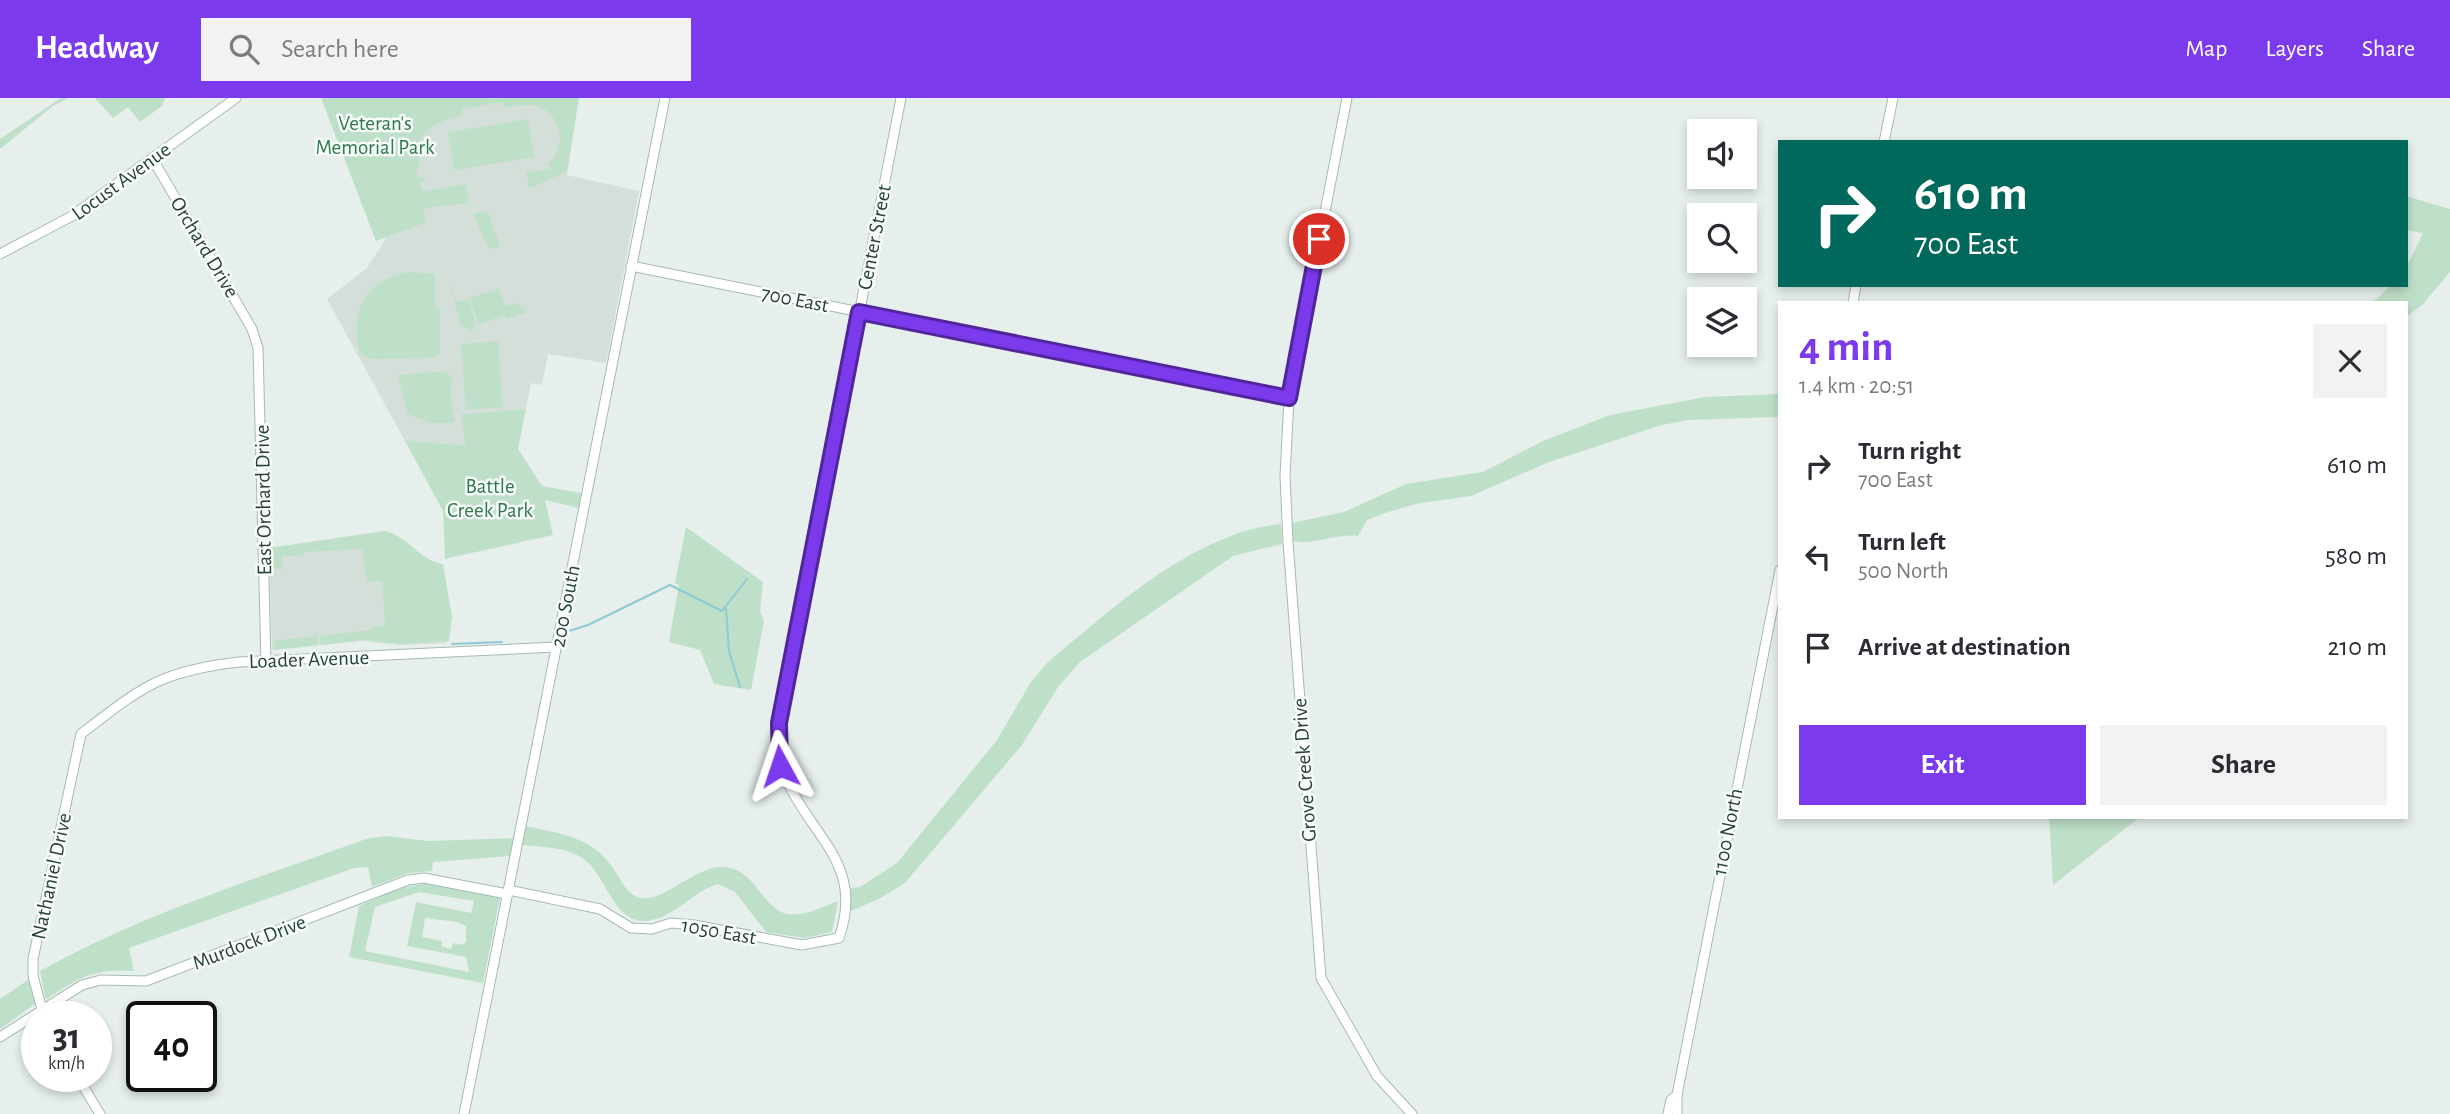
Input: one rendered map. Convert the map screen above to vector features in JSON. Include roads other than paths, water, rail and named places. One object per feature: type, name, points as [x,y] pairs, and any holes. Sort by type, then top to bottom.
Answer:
[{"type":"street","name":"Locust Avenue","points":[[0,254],[58,226],[236,98]]},
{"type":"street","name":"200 South","points":[[464,1114],[665,98]]},
{"type":"street","name":"Center Street","points":[[839,938],[846,908],[846,890],[836,856],[799,807],[786,783],[779,759],[778,732],[901,98]]},
{"type":"street","name":"Grove Creek Drive","points":[[1348,98],[1289,398],[1285,476],[1288,542],[1317,953],[1321,978],[1377,1076],[1412,1114]]},
{"type":"street","points":[[1884,140],[1893,98]]},
{"type":"street","name":"Orchard Drive","points":[[152,158],[256,337]]},
{"type":"street","name":"700 East","points":[[631,266],[1289,398]]},
{"type":"street","name":"East Orchard Drive","points":[[256,337],[261,387],[266,662]]},
{"type":"street","name":"1100 North","points":[[1677,1114],[1677,1095],[1778,580]]},
{"type":"street","name":"Loader Avenue","points":[[81,734],[139,688],[160,678],[205,665],[556,647]]},
{"type":"street","name":"Nathaniel Drive","points":[[40,1001],[33,976],[33,959],[81,734]]},
{"type":"street","name":"Murdock Drive","points":[[60,1001],[82,985],[101,980],[146,981],[408,880],[441,881],[507,892]]},
{"type":"street","name":"1050 East","points":[[507,892],[600,909],[631,928],[652,929],[671,923],[694,925],[793,945],[839,938]]},
{"type":"street","name":"Murdock Drive","points":[[0,1037],[21,1025]]},
{"type":"street","points":[[87,1092],[100,1114]]},
{"type":"street","name":"1100 North","points":[[1668,1114],[1671,1100],[1677,1095]]},
{"type":"waterway","points":[[569,631],[588,625],[670,585],[722,611],[747,579]]},
{"type":"waterway","points":[[726,609],[729,651],[740,687]]},
{"type":"waterway","points":[[452,644],[502,642]]},
{"type":"park label","name":"Veteran's Memorial Park","points":[[375,135]]},
{"type":"park label","name":"Battle Creek Park","points":[[490,498]]}]
